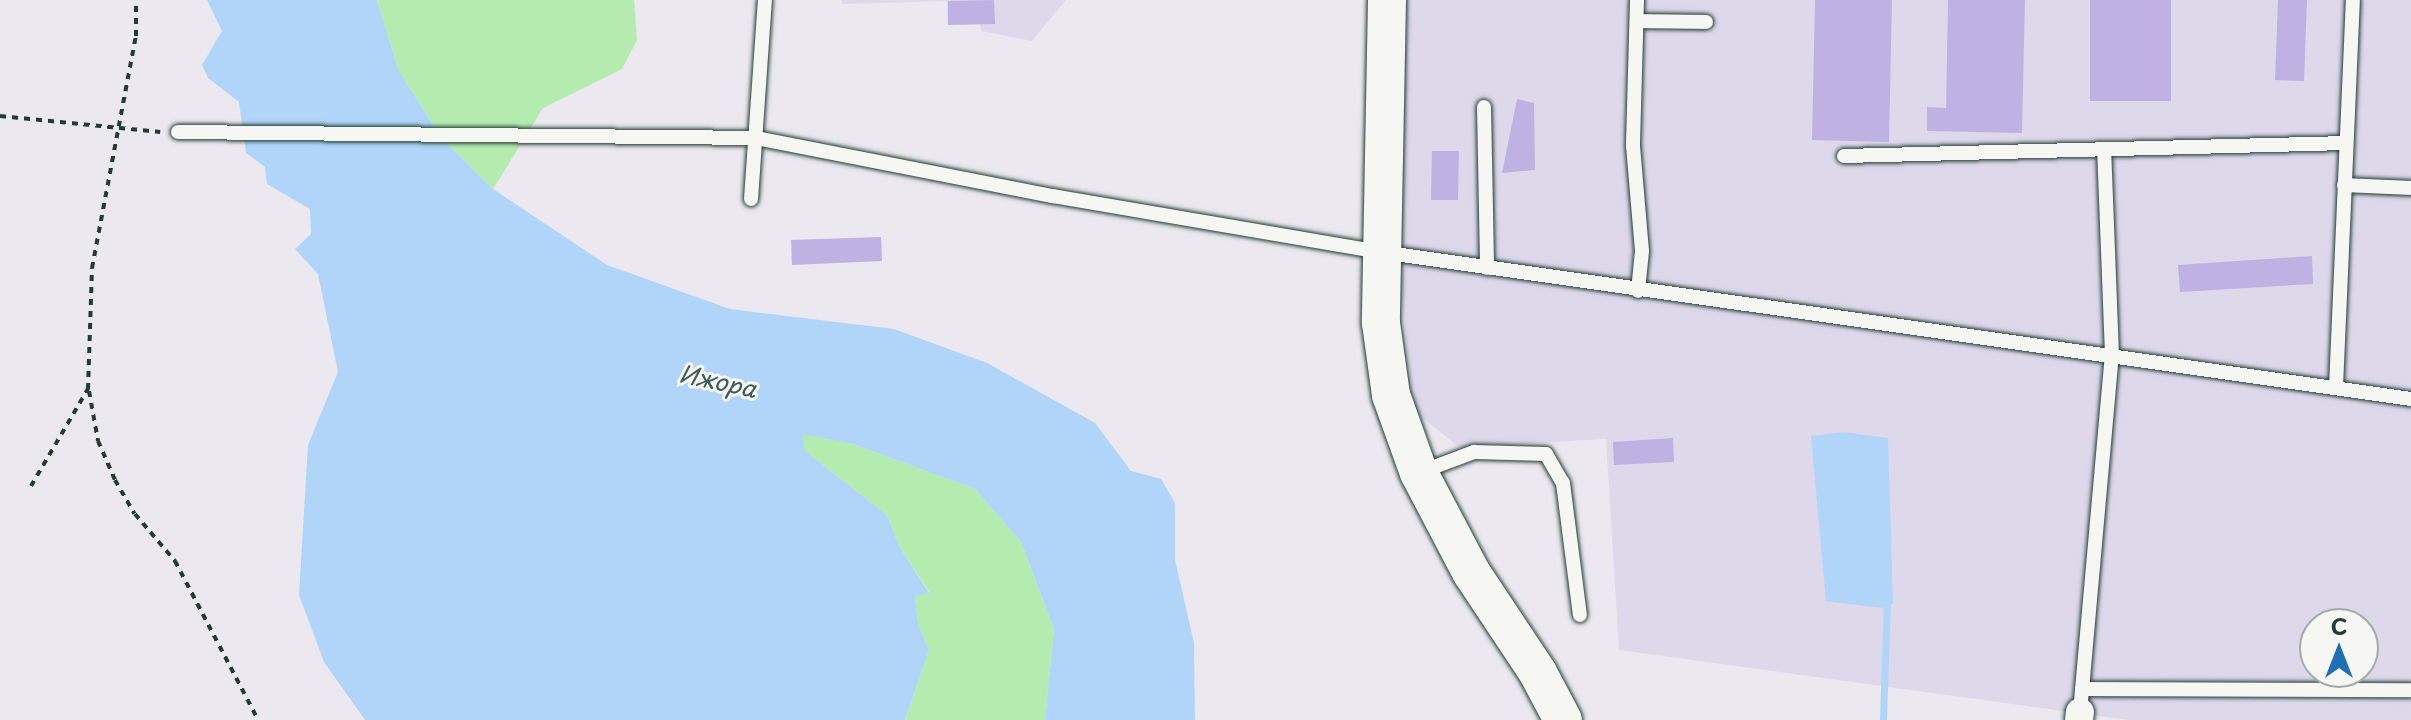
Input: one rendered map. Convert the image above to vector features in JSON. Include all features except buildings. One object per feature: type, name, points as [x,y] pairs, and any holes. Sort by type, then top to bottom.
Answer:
[{"type":"main road","points":[[1387,0],[1381,252],[1385,366],[1398,421],[1419,473],[1471,572],[1538,673],[1563,720]]},
{"type":"lane","points":[[751,199],[765,0]]},
{"type":"lane","points":[[1637,0],[1633,146],[1642,251],[1638,291]]},
{"type":"lane","points":[[2336,387],[2353,0]]},
{"type":"lane","points":[[1637,21],[1706,22]]},
{"type":"lane","points":[[1484,107],[1494,234],[1487,268]]},
{"type":"lane","points":[[178,132],[563,133],[756,138],[1053,196],[1381,252],[2411,399]]},
{"type":"lane","points":[[1844,156],[2346,143]]},
{"type":"lane","points":[[2104,151],[2112,355],[2080,707],[2411,690]]},
{"type":"lane","points":[[2344,185],[2411,188]]},
{"type":"lane","points":[[1419,473],[1474,452],[1546,454],[1563,483],[1580,615]]},
{"type":"path","points":[[136,0],[136,36],[92,268],[88,389],[98,441],[115,480],[135,514],[175,561],[258,720]]},
{"type":"path","points":[[0,116],[120,131],[178,132]]},
{"type":"path","points":[[31,486],[88,389]]},
{"type":"shaded area","points":[[842,0],[1066,0],[1032,41],[981,31],[980,24],[948,25],[947,1],[842,4]]},
{"type":"shaded area","points":[[1406,0],[2411,0],[2411,720],[2129,720],[1619,650],[1606,439],[1459,447],[1414,411],[1401,289]]},
{"type":"green space","points":[[377,0],[634,0],[637,40],[622,69],[543,108],[493,189],[440,136],[399,71]]},
{"type":"green space","points":[[802,433],[853,444],[975,489],[1021,542],[1054,629],[1045,720],[905,720],[929,650],[918,623],[915,596],[929,592],[899,546],[887,515],[804,450]]},
{"type":"water","name":"Ижора","points":[[207,0],[377,0],[399,71],[440,136],[493,189],[607,265],[730,309],[894,329],[987,363],[1095,423],[1131,471],[1161,479],[1175,503],[1175,560],[1194,643],[1195,720],[1045,720],[1054,629],[1021,542],[975,489],[853,444],[803,434],[804,450],[887,515],[899,546],[929,593],[915,596],[918,623],[929,650],[905,720],[365,720],[324,662],[299,595],[308,445],[338,372],[318,274],[295,249],[311,234],[310,209],[267,184],[265,167],[246,153],[239,102],[208,78],[202,65],[222,31]]},
{"type":"water","points":[[1843,432],[1888,438],[1893,604],[1881,608],[1826,601],[1811,436]]},
{"type":"waterway","points":[[1883,720],[1887,597]]}]
